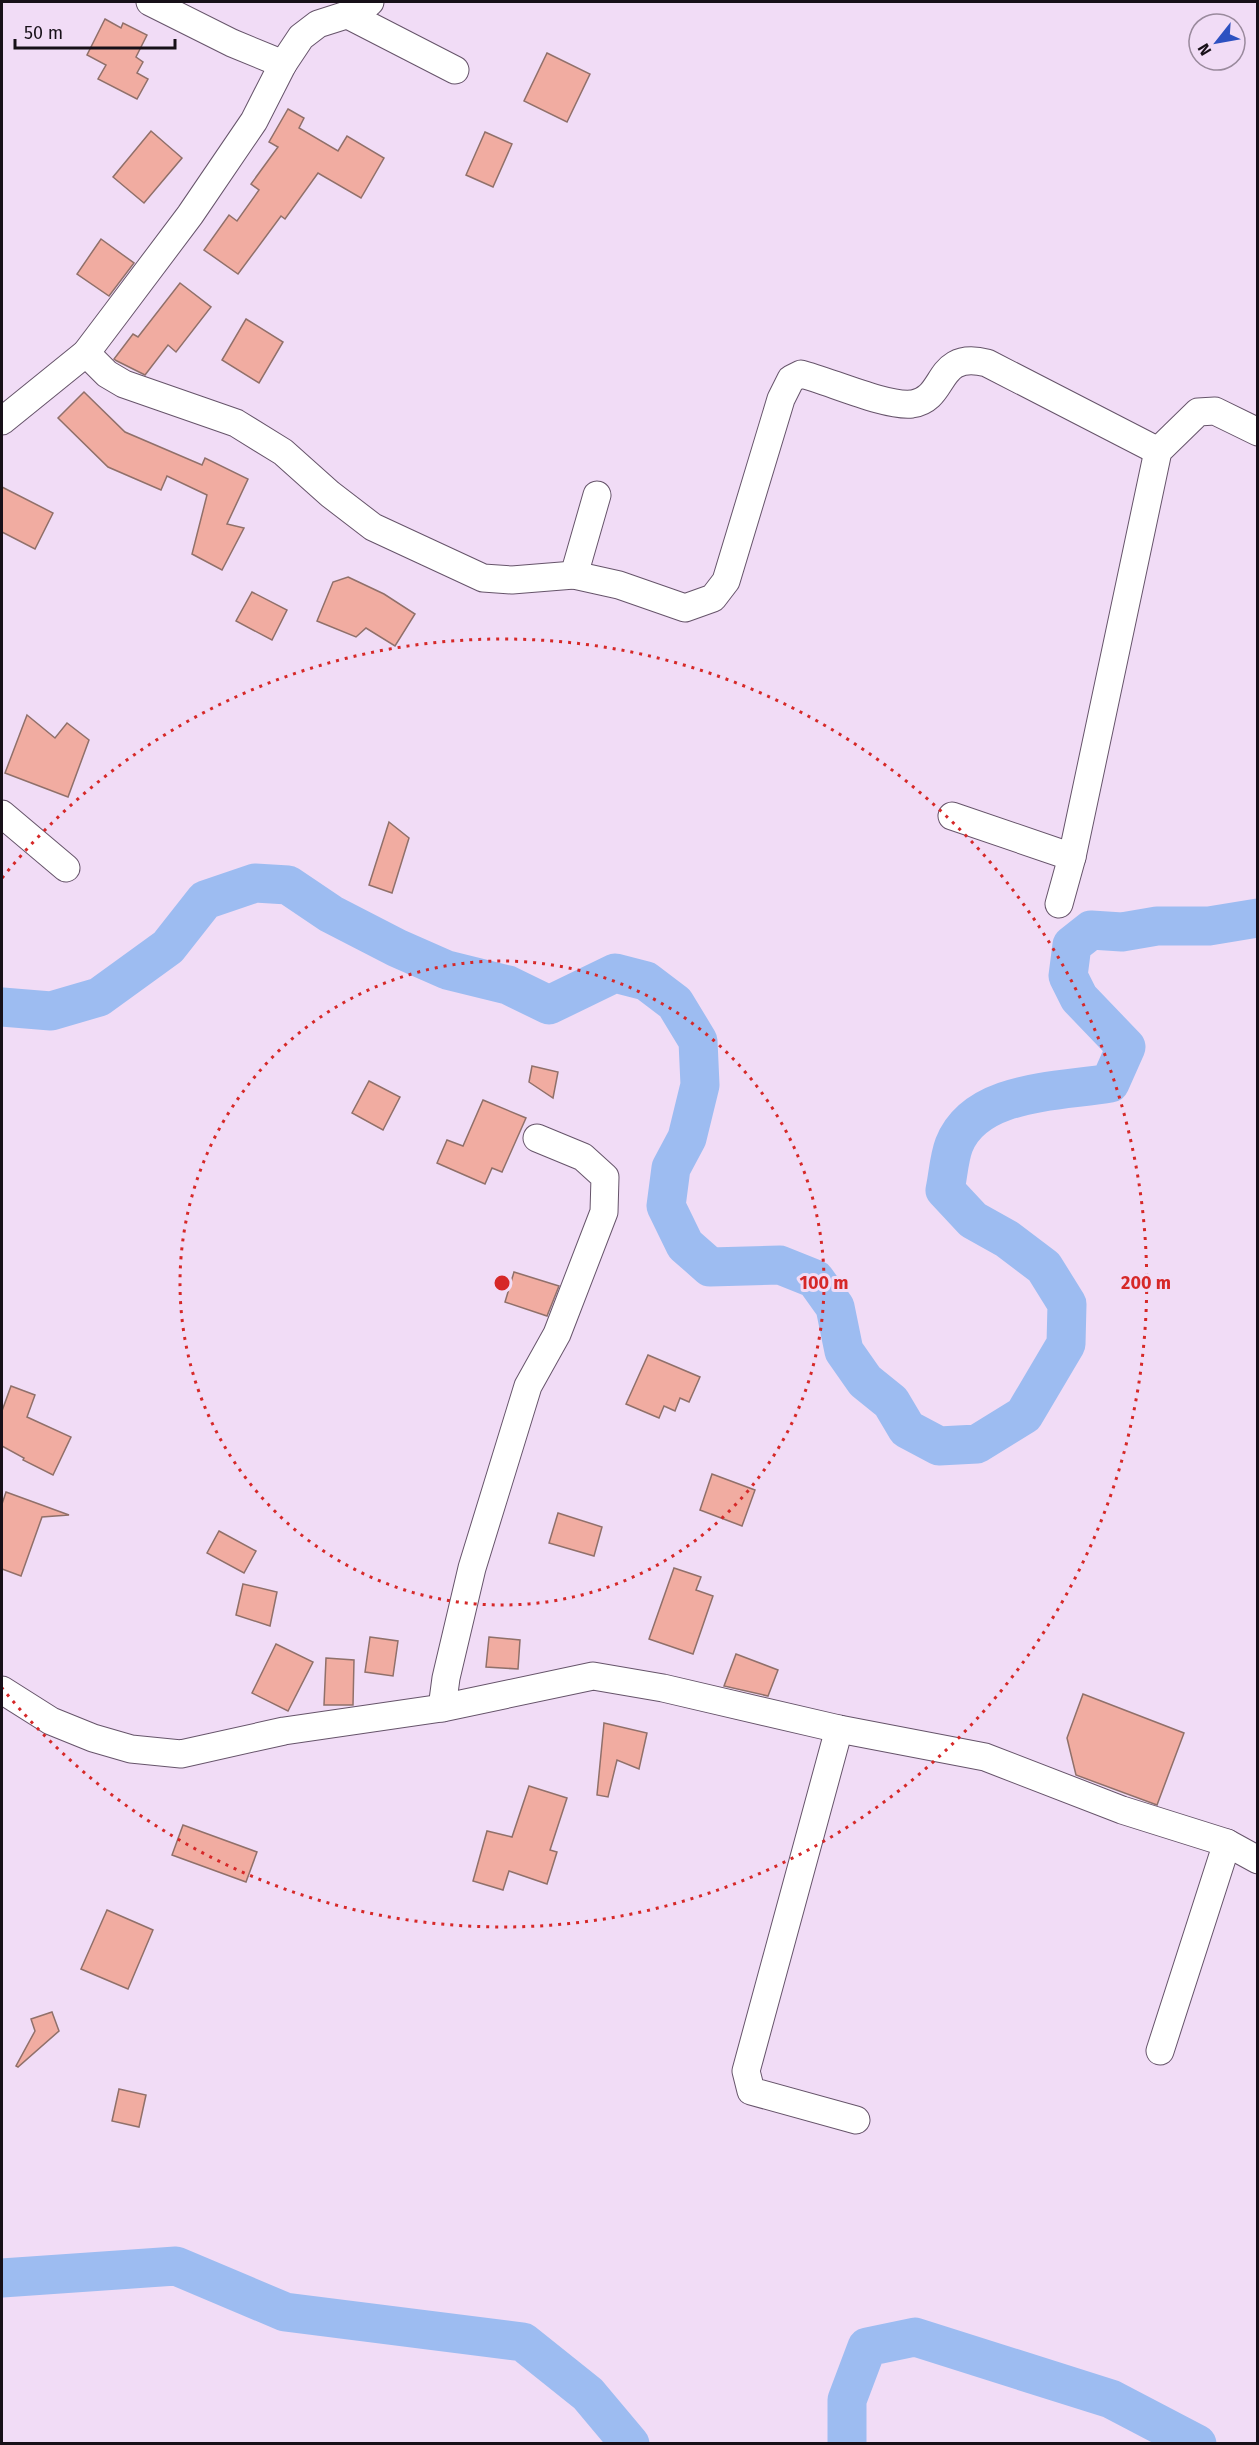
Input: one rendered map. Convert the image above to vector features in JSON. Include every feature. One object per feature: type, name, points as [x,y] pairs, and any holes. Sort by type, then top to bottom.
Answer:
[{"type":"street","points":[[150,2],[232,43],[283,64]]},
{"type":"street","points":[[2,421],[86,352],[190,215],[242,140],[283,64],[301,38],[318,24],[359,8],[455,70]]},
{"type":"street","points":[[86,352],[107,374],[124,384],[236,423],[283,452],[330,494],[373,527],[448,564],[483,578],[512,580],[574,575],[619,585],[685,608],[713,598],[726,581],[781,399],[791,379],[801,374],[891,402],[913,404],[925,399],[952,366],[960,361],[971,359],[987,363],[1158,451]]},
{"type":"street","points":[[1059,904],[1072,857],[1158,451],[1198,412],[1215,411],[1257,432]]},
{"type":"street","points":[[574,575],[597,495]]},
{"type":"street","points":[[2,814],[66,868]]},
{"type":"street","points":[[952,816],[1072,857]]},
{"type":"street","points":[[442,1708],[446,1678],[472,1568],[528,1386],[557,1334],[604,1212],[605,1178],[583,1157],[537,1138]]},
{"type":"street","points":[[2,1690],[51,1721],[93,1738],[131,1749],[181,1754],[284,1731],[442,1708],[593,1676],[663,1688],[839,1729],[985,1757],[1122,1810],[1227,1843],[1257,1860]]},
{"type":"street","points":[[839,1729],[746,2071],[751,2091],[856,2120]]},
{"type":"street","points":[[1160,2051],[1227,1843]]},
{"type":"building","points":[[105,19],[121,28],[123,23],[147,35],[136,57],[143,62],[137,73],[148,79],[137,99],[98,79],[106,65],[87,55]]},
{"type":"building","points":[[547,53],[590,74],[567,122],[524,101]]},
{"type":"building","points":[[288,109],[304,118],[299,128],[338,151],[347,136],[384,158],[361,198],[318,173],[285,219],[281,216],[238,274],[204,250],[229,215],[237,221],[259,190],[251,184],[278,147],[269,142]]},
{"type":"building","points":[[151,131],[182,158],[144,203],[113,177]]},
{"type":"building","points":[[485,132],[512,144],[493,187],[466,175]]},
{"type":"building","points":[[101,239],[134,263],[109,296],[77,274]]},
{"type":"building","points":[[180,283],[211,307],[176,352],[168,345],[145,375],[114,359],[133,334],[138,337]]},
{"type":"building","points":[[246,319],[283,342],[259,383],[222,360]]},
{"type":"building","points":[[84,392],[125,432],[202,465],[205,458],[248,479],[227,524],[244,528],[222,570],[192,554],[207,495],[167,476],[161,490],[108,467],[58,418]]},
{"type":"building","points":[[2,487],[53,513],[35,549],[2,532]]},
{"type":"building","points":[[348,577],[384,594],[415,614],[395,646],[366,628],[356,637],[317,621],[333,582]]},
{"type":"building","points":[[252,592],[287,610],[272,640],[236,621]]},
{"type":"building","points":[[27,715],[55,738],[67,723],[89,740],[68,797],[5,773]]},
{"type":"building","points":[[389,822],[409,838],[392,893],[369,885]]},
{"type":"building","points":[[532,1066],[558,1072],[553,1098],[529,1082]]},
{"type":"building","points":[[369,1081],[400,1097],[383,1130],[352,1113]]},
{"type":"building","points":[[483,1100],[526,1118],[502,1172],[492,1168],[485,1184],[437,1163],[447,1140],[463,1146]]},
{"type":"building","points":[[514,1272],[559,1286],[547,1316],[505,1302]]},
{"type":"building","points":[[648,1355],[700,1377],[689,1402],[680,1398],[675,1411],[664,1406],[659,1418],[626,1404]]},
{"type":"building","points":[[11,1386],[35,1395],[27,1417],[71,1437],[53,1475],[2,1446],[2,1411]]},
{"type":"building","points":[[712,1474],[755,1490],[742,1526],[700,1510]]},
{"type":"building","points":[[6,1492],[69,1515],[42,1517],[21,1576],[2,1569],[2,1504]]},
{"type":"building","points":[[558,1513],[602,1527],[594,1556],[549,1543]]},
{"type":"building","points":[[219,1531],[256,1551],[244,1573],[207,1553]]},
{"type":"building","points":[[674,1568],[701,1577],[696,1590],[713,1596],[693,1654],[649,1639]]},
{"type":"building","points":[[243,1584],[277,1592],[270,1626],[236,1615]]},
{"type":"building","points":[[370,1637],[398,1641],[393,1676],[365,1672]]},
{"type":"building","points":[[489,1637],[520,1640],[518,1669],[486,1667]]},
{"type":"building","points":[[276,1644],[313,1662],[288,1711],[252,1693]]},
{"type":"building","points":[[736,1654],[778,1670],[768,1696],[724,1686]]},
{"type":"building","points":[[326,1658],[354,1660],[353,1705],[324,1705]]},
{"type":"building","points":[[1083,1694],[1184,1733],[1157,1805],[1076,1775],[1067,1738]]},
{"type":"building","points":[[604,1723],[647,1733],[639,1769],[617,1760],[608,1797],[597,1795]]},
{"type":"building","points":[[529,1786],[567,1798],[550,1850],[557,1852],[547,1884],[509,1871],[503,1890],[473,1881],[487,1831],[512,1837]]},
{"type":"building","points":[[183,1825],[257,1852],[246,1882],[172,1855]]},
{"type":"building","points":[[107,1910],[153,1930],[128,1989],[81,1969]]},
{"type":"building","points":[[52,2012],[59,2031],[18,2067],[16,2066],[35,2031],[31,2019]]},
{"type":"building","points":[[119,2089],[146,2095],[139,2127],[112,2121]]},
{"type":"waterway","points":[[2,1007],[51,1011],[99,997],[168,947],[205,900],[255,883],[288,885],[331,914],[397,948],[447,970],[508,985],[549,1005],[615,973],[646,981],[675,1003],[698,1041],[700,1085],[687,1138],[671,1168],[666,1206],[685,1245],[710,1267],[780,1265],[815,1279],[835,1307],[844,1351],[865,1381],[891,1402],[907,1429],[939,1446],[977,1444],[1024,1415],[1066,1344],[1067,1304],[1044,1267],[1007,1239],[973,1220],[945,1190],[954,1145],[965,1127],[981,1113],[1000,1103],[1022,1096],[1110,1083],[1126,1047],[1079,998],[1068,976],[1072,945],[1091,930],[1122,932],[1157,926],[1209,926],[1258,918]]},
{"type":"waterway","points":[[2,2278],[176,2266],[285,2312],[523,2342],[588,2394],[630,2444]]},
{"type":"waterway","points":[[847,2444],[847,2400],[867,2347],[915,2337],[1111,2399],[1197,2444]]}]
